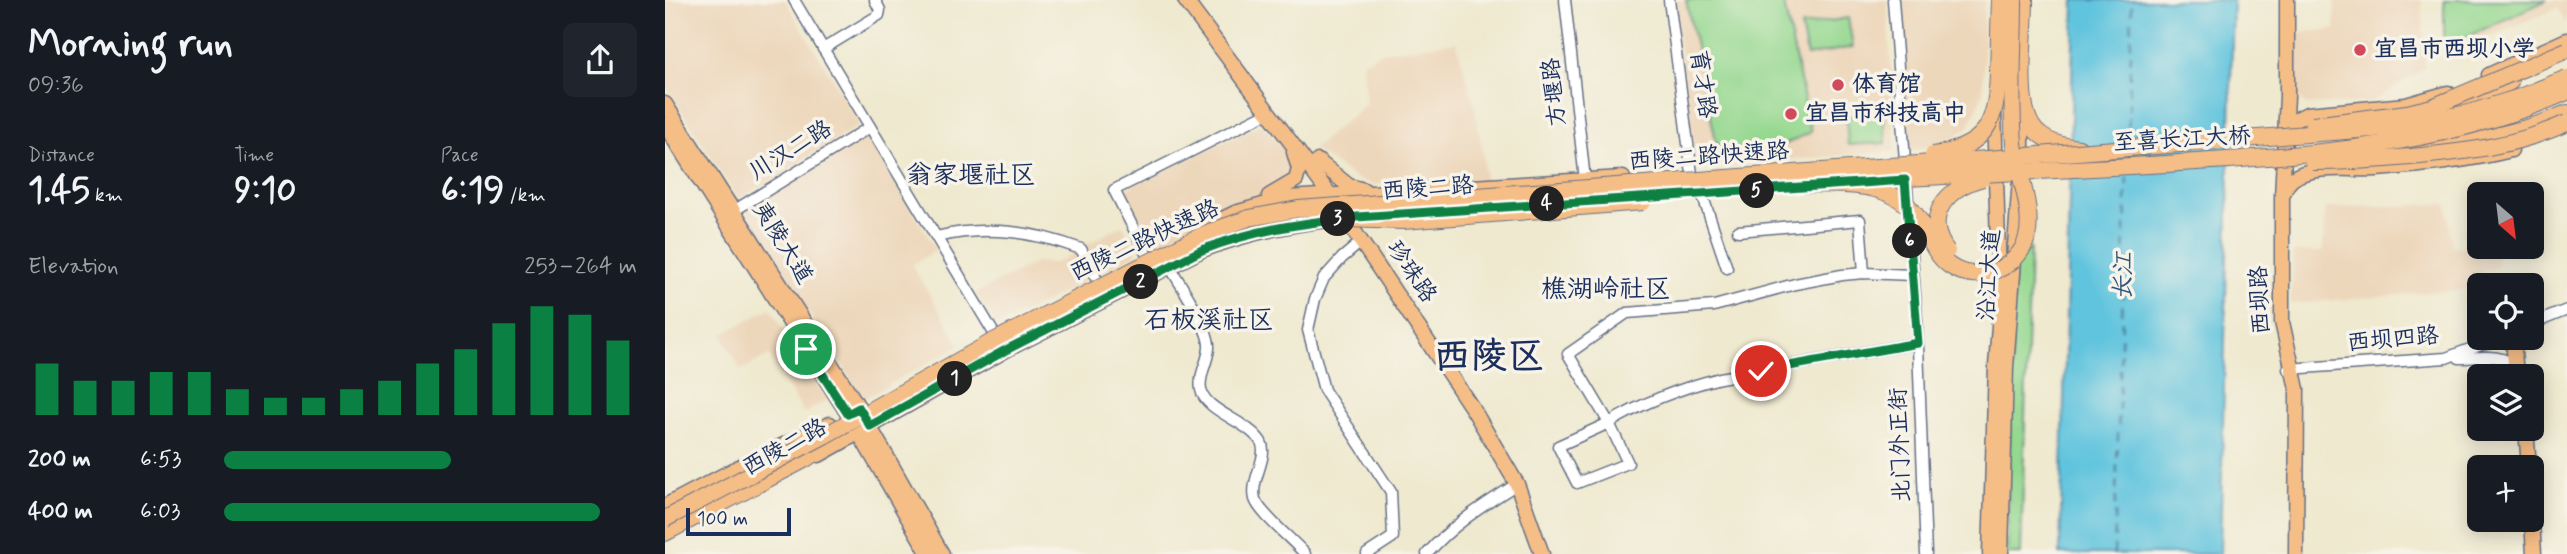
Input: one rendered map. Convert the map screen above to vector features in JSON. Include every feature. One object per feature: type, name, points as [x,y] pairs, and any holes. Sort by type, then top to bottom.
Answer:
[{"type":"highway","points":[[1823,172],[1947,153],[1968,146],[1979,137],[1988,126],[1996,108],[1998,0]]},
{"type":"highway","points":[[2006,0],[2007,140],[2019,213],[2019,234],[2009,252],[1992,262],[1976,264],[1957,259],[1946,249],[1939,236],[1936,224],[1941,205],[1948,196],[1967,184],[2008,174]]},
{"type":"highway","points":[[1791,184],[1872,188],[1889,192],[1909,205],[1940,256],[1959,271],[1986,274],[2011,262],[2026,242],[2029,224],[2014,140],[2014,0]]},
{"type":"highway","points":[[2023,0],[2023,83],[2029,121],[2046,140],[2060,146],[2099,150]]},
{"type":"highway","points":[[2278,136],[2326,122],[2407,113],[2432,107],[2567,50]]},
{"type":"highway","points":[[2422,117],[2472,100],[2567,58]]},
{"type":"highway","name":"至喜长江大桥","points":[[1823,172],[2424,122],[2505,102],[2567,78]]},
{"type":"highway","name":"至喜长江大桥","points":[[1791,184],[2278,165],[2434,135],[2519,110],[2567,92]]},
{"type":"highway","points":[[2438,144],[2505,135],[2567,113]]},
{"type":"highway","points":[[2278,165],[2453,153],[2521,141],[2567,122]]},
{"type":"highway","name":"西陵二路快速路","points":[[665,519],[824,436],[1064,304],[1204,234],[1249,218],[1298,209],[1823,172]]},
{"type":"highway","name":"西陵二路快速路","points":[[665,530],[824,436],[1192,248],[1227,233],[1251,226],[1316,218],[1493,201],[1791,184]]},
{"type":"highway","points":[[1316,218],[1403,221],[1723,193]]},
{"type":"highway","points":[[665,512],[765,459],[824,436]]},
{"type":"main road","name":"珍珠路","points":[[1185,0],[1414,302],[1523,480],[1549,554]]},
{"type":"main road","name":"珍珠路","points":[[1196,0],[1318,161],[1335,195]]},
{"type":"main road","name":"沿江大道","points":[[1998,0],[1995,155],[2008,174],[2001,554]]},
{"type":"main road","name":"沿江大道","points":[[1990,554],[1996,366],[2008,174],[2022,152],[2023,0]]},
{"type":"main road","name":"西坝路","points":[[2287,0],[2286,90],[2278,136],[2275,285],[2279,338],[2297,389],[2296,554]]},
{"type":"main road","points":[[2278,136],[2294,121],[2319,112],[2406,105],[2435,98],[2567,40]]},
{"type":"main road","points":[[2286,90],[2299,108],[2319,112]]},
{"type":"main road","name":"夷陵大道","points":[[665,104],[734,210],[864,430],[942,554]]},
{"type":"main road","points":[[2278,136],[2422,117]]},
{"type":"main road","name":"夷陵大道","points":[[665,125],[853,411]]},
{"type":"main road","points":[[1235,213],[1296,180],[1299,169],[1296,156],[1280,127]]},
{"type":"main road","points":[[2278,165],[2309,171],[2377,169],[2483,157],[2567,131]]},
{"type":"main road","points":[[2278,165],[2438,144]]},
{"type":"main road","name":"西陵二路","points":[[665,506],[762,455],[824,436],[853,411],[995,335],[1235,213],[1271,201],[1373,192],[1906,162],[2022,152]]},
{"type":"main road","points":[[1318,161],[1349,186],[1373,192]]},
{"type":"main road","name":"西坝路","points":[[2278,165],[2282,197],[2282,322],[2291,369],[2289,554]]},
{"type":"main road","points":[[2282,197],[2289,181],[2309,171]]},
{"type":"main road","points":[[1723,193],[2008,174]]},
{"type":"main road","name":"西陵二路","points":[[665,541],[1004,351],[1235,237],[1295,224],[1352,218],[1702,195]]},
{"type":"main road","name":"珍珠路","points":[[1352,218],[1362,241],[1467,399],[1517,484],[1542,554]]},
{"type":"main road","name":"夷陵大道","points":[[864,430],[929,554]]},
{"type":"main road","points":[[2526,532],[2527,554]]},
{"type":"main road","points":[[2533,532],[2534,554]]},
{"type":"street","points":[[794,0],[995,335]]},
{"type":"street","points":[[823,49],[879,15],[880,10],[875,0]]},
{"type":"street","name":"方堰路","points":[[1565,0],[1585,180]]},
{"type":"street","name":"育才路","points":[[1669,0],[1692,174]]},
{"type":"street","name":"北门外正街","points":[[1893,0],[1918,343],[1926,554]]},
{"type":"street","points":[[1148,257],[1114,190],[1269,112]]},
{"type":"street","name":"川汉二路","points":[[734,210],[870,127]]},
{"type":"street","points":[[1702,195],[1727,268]]},
{"type":"street","points":[[1738,231],[1860,220],[1864,273]]},
{"type":"street","points":[[936,237],[965,230],[1016,230],[1056,240],[1080,249],[1098,282]]},
{"type":"street","points":[[1362,241],[1324,278],[1315,299],[1308,330],[1324,390],[1391,492],[1393,537],[1367,554]]},
{"type":"street","points":[[1170,267],[1202,323],[1210,346],[1201,389],[1206,400],[1252,431],[1263,445],[1262,460],[1255,479],[1255,501],[1262,512],[1305,554]]},
{"type":"street","points":[[1912,275],[1864,273],[1795,284],[1714,306],[1627,313],[1568,354],[1609,423],[1628,463],[1577,483],[1558,446],[1609,423],[1633,408],[1691,386],[1720,378],[1918,343]]},
{"type":"street","points":[[2544,319],[2567,310]]},
{"type":"street","name":"西坝四路","points":[[2291,369],[2446,358],[2467,350]]},
{"type":"street","points":[[2446,358],[2503,357],[2512,364]]},
{"type":"street","points":[[1427,554],[1443,535],[1467,515],[1517,484]]},
{"type":"shaded area","points":[[665,0],[785,0],[860,125],[738,200],[665,84]]},
{"type":"shaded area","name":"宜昌市科技高中","points":[[1673,0],[1887,0],[1895,151],[1697,167]]},
{"type":"shaded area","points":[[1900,0],[1984,0],[1983,95],[1968,128],[1941,145],[1907,150]]},
{"type":"shaded area","name":"宜昌市西坝小学","points":[[2335,0],[2422,0],[2425,68],[2371,102],[2307,105],[2293,95],[2295,33],[2335,29]]},
{"type":"shaded area","points":[[2444,0],[2567,0],[2567,24],[2557,8],[2455,51],[2448,50],[2443,43]]},
{"type":"shaded area","points":[[1456,42],[1471,92],[1483,152],[1485,182],[1398,182],[1373,185],[1355,178],[1313,149],[1366,104],[1362,62],[1383,52]]},
{"type":"shaded area","points":[[1261,124],[1294,157],[1291,181],[1152,248],[1121,191]]},
{"type":"shaded area","points":[[867,134],[936,250],[912,265],[960,345],[863,399],[744,209]]},
{"type":"shaded area","points":[[2447,204],[2452,247],[2467,247],[2467,259],[2497,259],[2497,268],[2483,270],[2483,273],[2467,273],[2467,289],[2290,304],[2293,252],[2323,252],[2325,208]]},
{"type":"shaded area","points":[[1123,225],[1137,254],[1097,274],[1083,246]]},
{"type":"shaded area","points":[[1076,252],[1092,278],[996,327],[976,293],[1037,262],[1055,263]]},
{"type":"shaded area","points":[[770,308],[828,400],[804,413],[769,355],[741,370],[722,335]]},
{"type":"green space","points":[[1686,0],[1783,0],[1811,132],[1765,154],[1717,146]]},
{"type":"green space","points":[[2444,0],[2547,0],[2447,46],[2444,41]]},
{"type":"green space","points":[[1848,18],[1853,47],[1807,56],[1801,26]]},
{"type":"green space","points":[[1884,114],[1886,143],[1848,145],[1846,117]]},
{"type":"green space","points":[[2030,248],[2021,554],[2007,554],[2014,268]]},
{"type":"water","name":"长江","points":[[2074,0],[2233,0],[2220,554],[2060,554]]},
{"type":"ferry route","points":[[2128,142],[2132,0]]},
{"type":"ferry route","points":[[2114,554],[2127,172]]},
{"type":"place","name":"宜昌市西坝小学","points":[[2360,50]]},
{"type":"place","name":"体育馆","points":[[1838,85]]},
{"type":"place","name":"宜昌市科技高中","points":[[1791,114]]},
{"type":"district","name":"翁家堰社区","points":[[971,176]]},
{"type":"district","name":"樵湖岭社区","points":[[1606,290]]},
{"type":"district","name":"石板溪社区","points":[[1209,321]]},
{"type":"district","name":"西陵区","points":[[1489,358]]},
{"type":"route","points":[[806,349],[848,414],[859,408],[870,426],[1004,351],[1202,250],[1235,237],[1295,224],[1357,217],[1905,180],[1918,343],[1761,371]]}]
